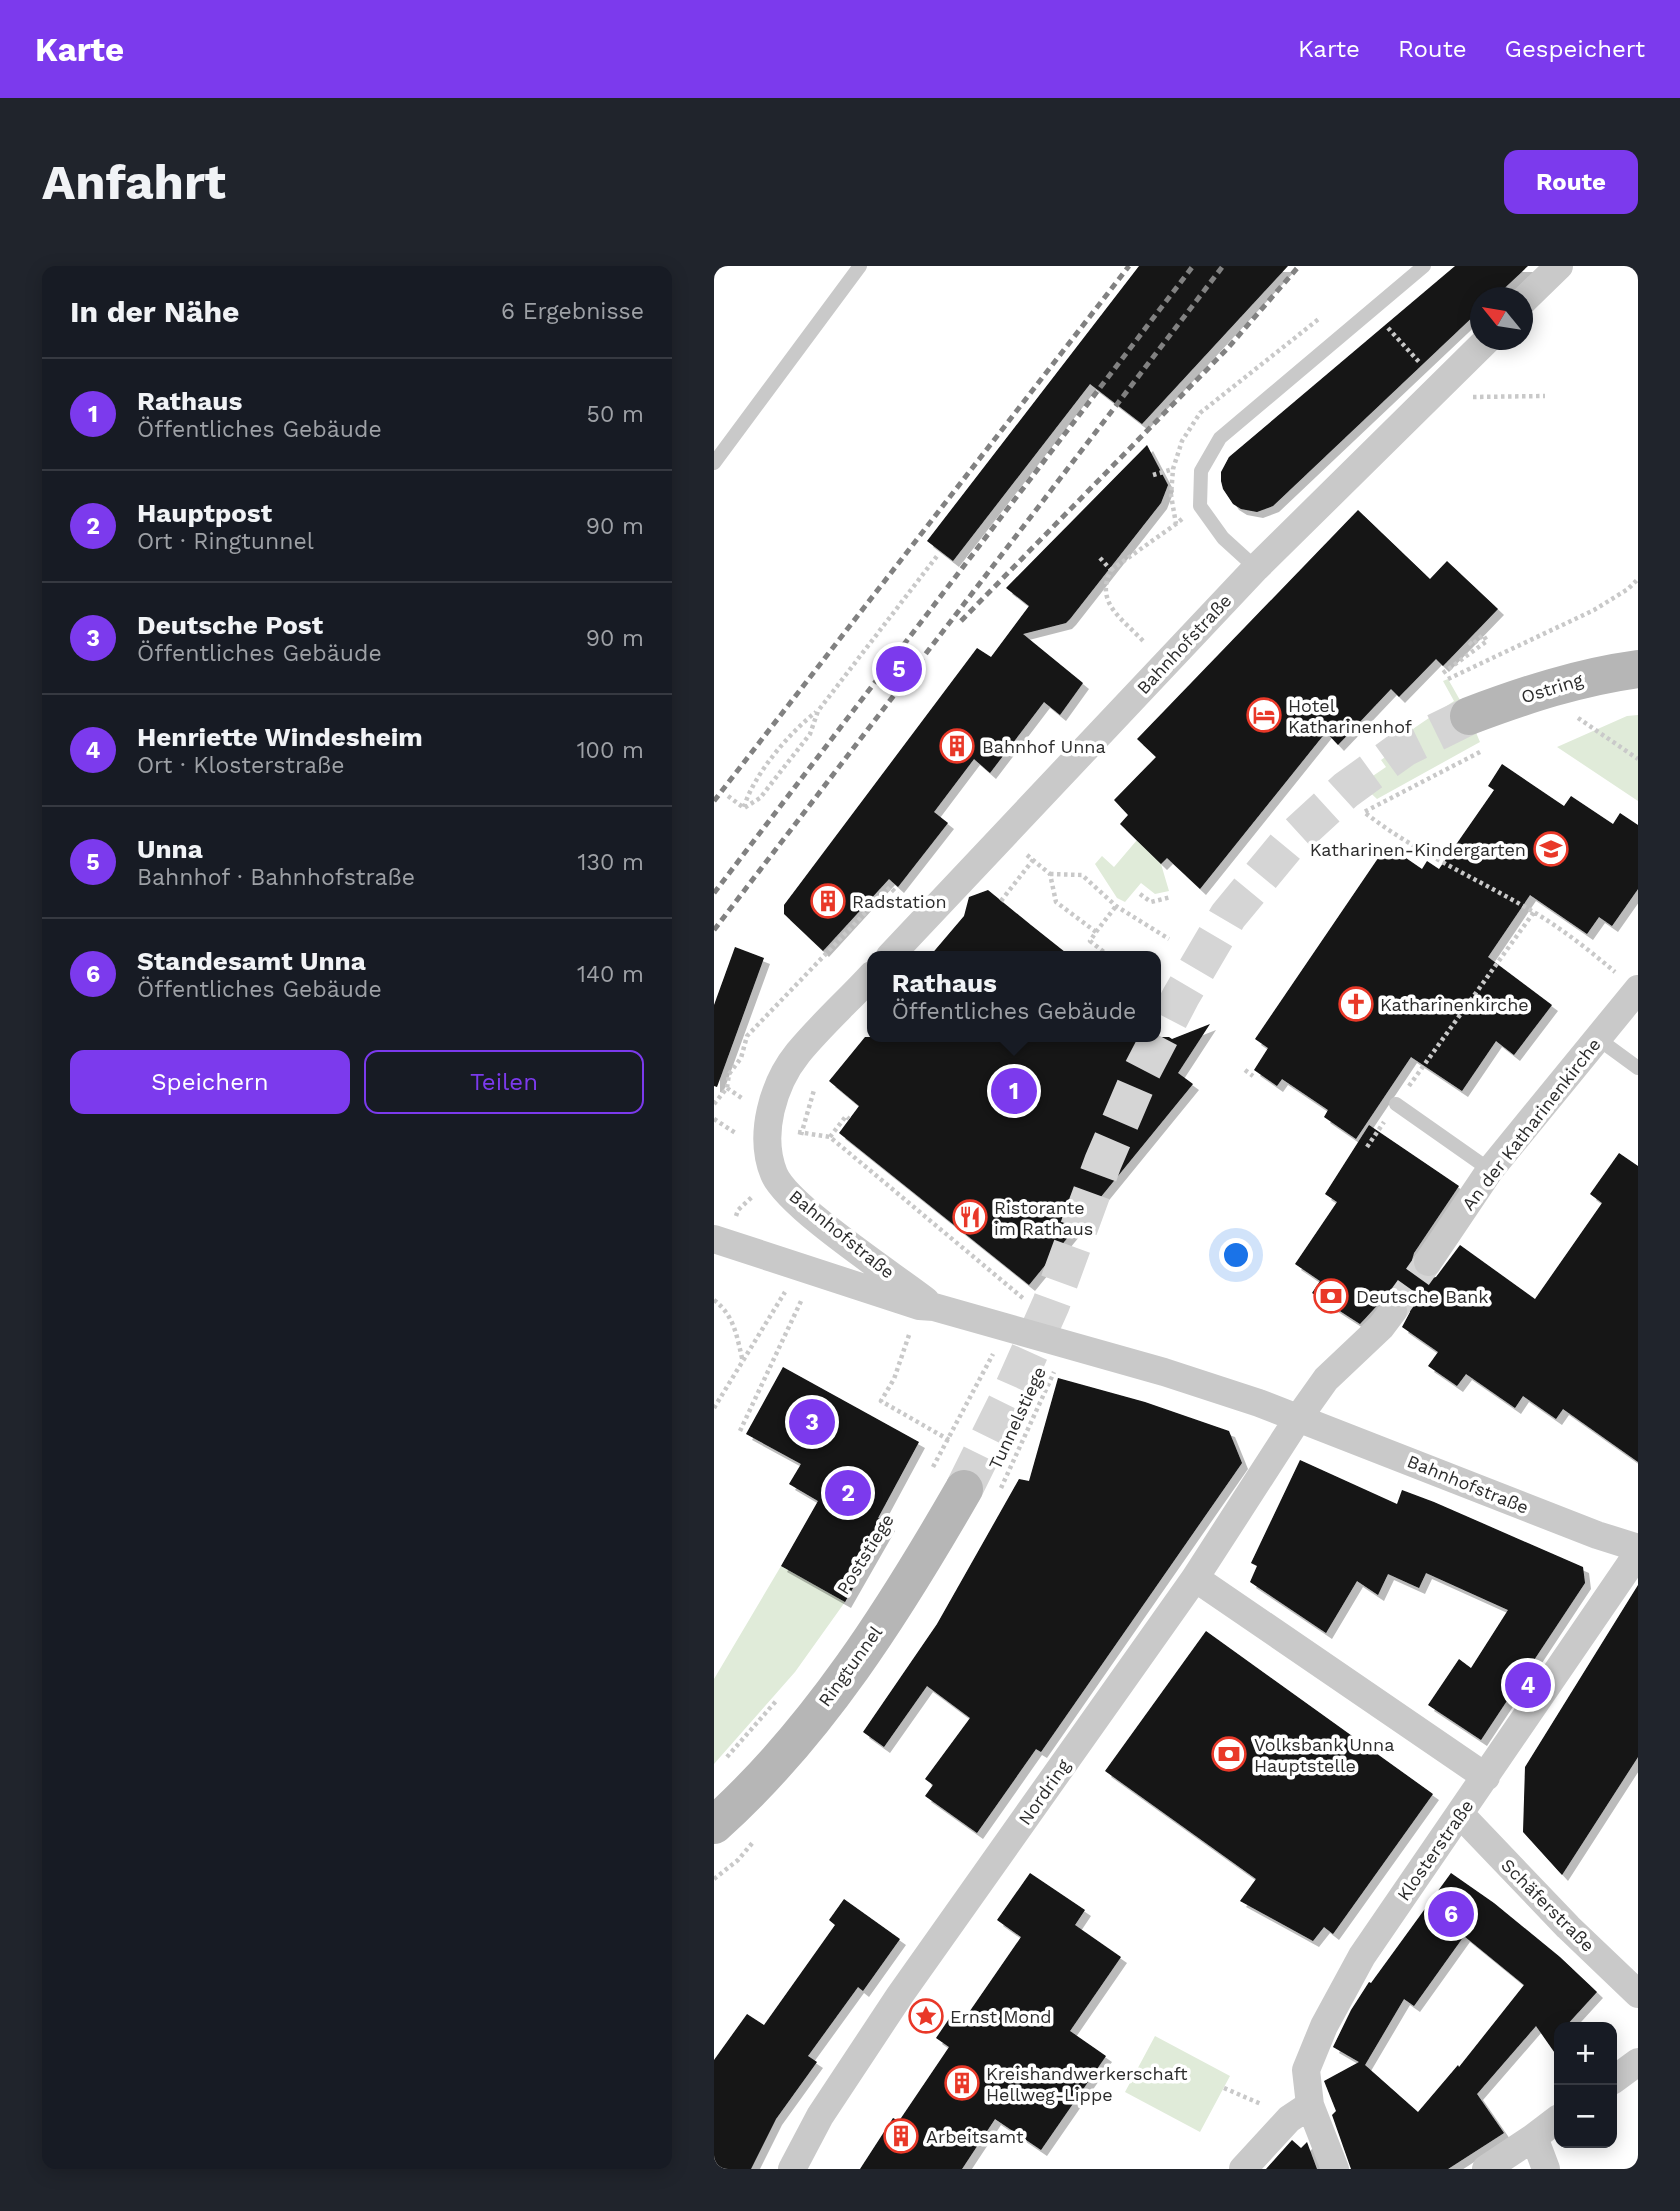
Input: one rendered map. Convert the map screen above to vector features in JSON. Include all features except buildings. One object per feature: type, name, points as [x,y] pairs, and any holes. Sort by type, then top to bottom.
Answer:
[{"type":"main road","name":"Ostring","points":[[1478,733],[1558,685],[1597,675],[1638,670]]},
{"type":"main road","name":"Ringtunnel","points":[[714,1825],[772,1766],[824,1704],[913,1578],[982,1490]]},
{"type":"street","points":[[1533,291],[1559,266]]},
{"type":"street","name":"Bahnhofstraße","points":[[895,951],[1256,568],[1477,350]]},
{"type":"street","name":"Bahnhofstraße","points":[[867,980],[797,1054],[779,1084],[769,1117],[768,1152],[775,1176],[791,1197],[927,1306]]},
{"type":"street","name":"An der Katharinenkirche","points":[[1428,1262],[1490,1170],[1637,990]]},
{"type":"street","name":"Bahnhofstraße","points":[[714,1239],[927,1306],[1156,1370],[1299,1417],[1638,1551]]},
{"type":"street","points":[[1299,1417],[1326,1379],[1381,1327],[1393,1311]]},
{"type":"street","name":"Nordring","points":[[792,2169],[821,2116],[900,1996],[1195,1578],[1299,1417]]},
{"type":"street","name":"Klosterstraße","points":[[1335,2169],[1310,2105],[1306,2070],[1324,2026],[1362,1955],[1494,1766],[1638,1551]]},
{"type":"street","points":[[1195,1578],[1494,1766]]},
{"type":"street","name":"Schäferstraße","points":[[1460,1814],[1567,1927],[1638,1993]]},
{"type":"street","points":[[1617,2077],[1638,2062]]},
{"type":"street","points":[[1243,2169],[1289,2119],[1310,2105]]},
{"type":"street","points":[[1486,2169],[1554,2122]]},
{"type":"street","points":[[1534,2137],[1546,2169]]},
{"type":"lane","points":[[714,463],[860,266]]},
{"type":"lane","points":[[1256,568],[1223,538],[1200,506],[1200,471],[1220,438],[1424,266]]},
{"type":"lane","points":[[1597,1038],[1638,1068]]},
{"type":"lane","points":[[1396,1104],[1490,1170]]},
{"type":"path","points":[[1153,475],[1173,469]]},
{"type":"path","points":[[1166,663],[1110,606],[1104,594],[1105,583],[1111,570],[1176,524]]},
{"type":"path","points":[[744,808],[750,790],[758,779],[799,726],[818,711],[937,556]]},
{"type":"path","points":[[1100,558],[1111,570]]},
{"type":"path","points":[[1448,679],[1594,610],[1628,589],[1638,579]]},
{"type":"path","points":[[1443,673],[1487,641],[1483,635],[1472,645],[1468,641]]},
{"type":"path","points":[[744,808],[760,798],[810,734],[818,711]]},
{"type":"path","points":[[1568,721],[1578,718],[1638,759]]},
{"type":"path","points":[[1478,733],[1364,812],[1388,830],[1534,912],[1595,954],[1637,990]]},
{"type":"path","points":[[729,796],[744,808]]},
{"type":"path","points":[[1003,835],[1050,874],[1082,875],[1116,906],[1168,939]]},
{"type":"path","points":[[1001,901],[1033,860]]},
{"type":"path","points":[[1050,874],[1056,902],[1096,932]]},
{"type":"path","points":[[714,1104],[727,1088],[729,1074],[741,1058],[747,1036],[890,887],[923,921]]},
{"type":"path","points":[[1140,894],[1151,902],[1171,897]]},
{"type":"path","points":[[1102,951],[1090,941],[1116,906]]},
{"type":"path","points":[[1367,1147],[1534,912]]},
{"type":"path","points":[[1245,1070],[1253,1076]]},
{"type":"path","points":[[815,1084],[802,1133],[830,1137],[1030,1304]]},
{"type":"path","points":[[830,1137],[846,1116],[849,1119]]},
{"type":"path","points":[[714,1119],[733,1132]]},
{"type":"path","points":[[714,1408],[807,1270]]},
{"type":"path","points":[[740,1430],[807,1270]]},
{"type":"path","points":[[714,1300],[724,1308],[735,1324],[743,1362]]},
{"type":"path","points":[[927,1306],[894,1379],[881,1401],[949,1440]]},
{"type":"path","points":[[932,1468],[1006,1328]]},
{"type":"path","name":"Tunnelstiege","points":[[982,1490],[1066,1345]]},
{"type":"path","points":[[723,1762],[782,1695]]},
{"type":"green space","points":[[1448,679],[1480,742],[1377,799],[1361,784],[1386,767],[1381,760],[1401,746],[1398,739],[1454,701],[1443,681]]},
{"type":"green space","points":[[1638,715],[1638,801],[1557,747],[1627,716]]},
{"type":"green space","points":[[1137,840],[1161,864],[1169,891],[1155,894],[1141,883],[1125,902],[1117,898],[1095,864],[1102,856],[1114,867]]},
{"type":"green space","points":[[781,1566],[845,1602],[795,1672],[714,1764],[714,1679]]},
{"type":"green space","points":[[1155,2036],[1230,2076],[1200,2132],[1125,2092]]},
{"type":"tunnel","points":[[1161,1034],[1228,916],[1289,842],[1346,790],[1404,748],[1469,716]]},
{"type":"tunnel","points":[[964,1489],[1051,1304],[1103,1162],[1157,1042]]},
{"type":"tunnel","points":[[1393,1311],[1428,1262]]},
{"type":"railway","points":[[714,801],[1129,266]]},
{"type":"railway","points":[[714,893],[1193,266]]},
{"type":"railway","points":[[714,930],[1223,266]]},
{"type":"railway","points":[[961,621],[1227,349],[1299,266]]},
{"type":"place","name":"Unna","points":[[899,669]]},
{"type":"place","name":"Hotel Katharinenhof","points":[[1264,715]]},
{"type":"place","name":"Bahnhof Unna","points":[[957,746]]},
{"type":"place","name":"Katharinen-Kindergarten","points":[[1551,849]]},
{"type":"place","name":"Radstation","points":[[828,901]]},
{"type":"place","name":"Katharinenkirche","points":[[1356,1004]]},
{"type":"place","name":"Rathaus","points":[[1014,1091]]},
{"type":"place","name":"Ristorante im Rathaus","points":[[970,1217]]},
{"type":"place","name":"Deutsche Bank","points":[[1331,1296]]},
{"type":"place","name":"Deutsche Post","points":[[812,1422]]},
{"type":"place","name":"Hauptpost","points":[[848,1493]]},
{"type":"place","name":"Henriette Windesheim","points":[[1528,1685]]},
{"type":"place","name":"Volksbank Unna Hauptstelle","points":[[1229,1754]]},
{"type":"place","name":"Standesamt Unna","points":[[1451,1914]]},
{"type":"place","name":"Ernst Mond","points":[[926,2016]]},
{"type":"place","name":"Kreishandwerkerschaft Hellweg-Lippe","points":[[962,2083]]},
{"type":"place","name":"Arbeitsamt","points":[[901,2136]]}]
